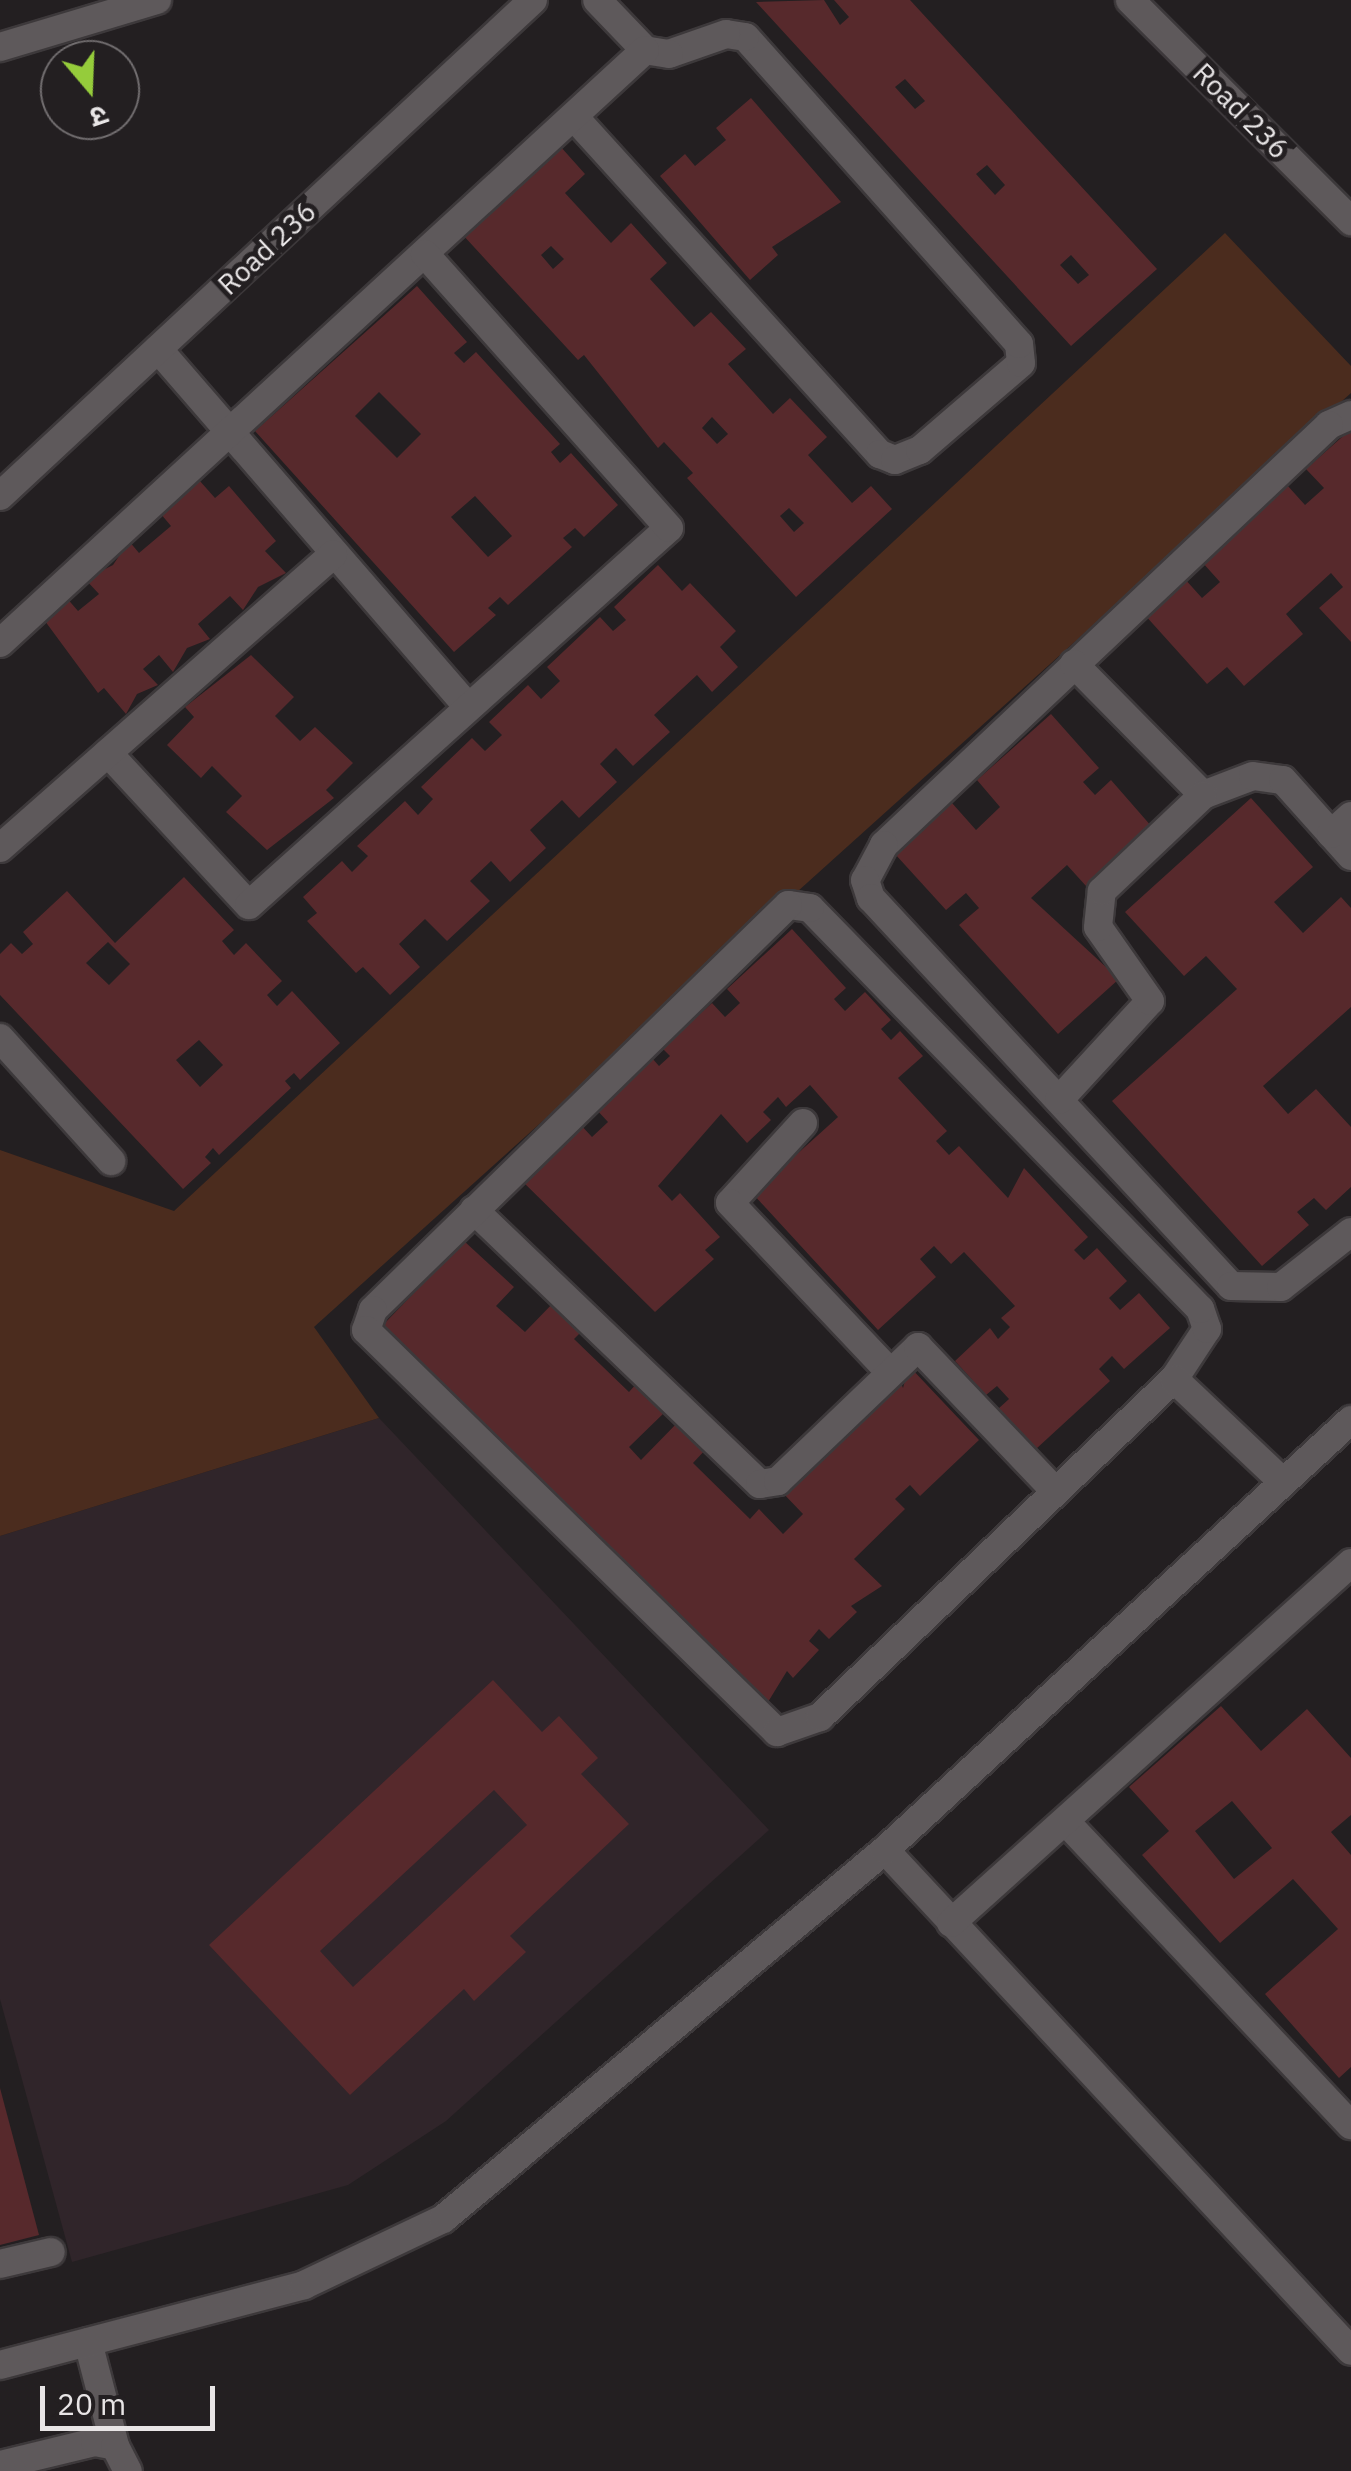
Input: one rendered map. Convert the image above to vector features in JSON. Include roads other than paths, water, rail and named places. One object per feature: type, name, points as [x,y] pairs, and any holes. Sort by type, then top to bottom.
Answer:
[{"type":"street","points":[[0,47],[157,0]]},
{"type":"street","name":"Road 236","points":[[0,496],[533,0]]},
{"type":"street","points":[[575,118],[880,454],[895,460],[920,450],[1009,378],[1020,344],[745,37],[726,34],[670,54],[646,50],[597,0]]},
{"type":"street","name":"Road 236","points":[[1130,0],[1351,221]]},
{"type":"street","points":[[0,643],[646,50]]},
{"type":"street","points":[[108,753],[250,905],[466,706],[668,528],[425,254]]},
{"type":"street","points":[[158,350],[466,706]]},
{"type":"street","points":[[1351,415],[1329,425],[884,845],[865,880],[871,898],[1232,1286],[1280,1287],[1351,1232]]},
{"type":"street","points":[[0,848],[333,554]]},
{"type":"street","points":[[1074,664],[1204,794]]},
{"type":"street","points":[[1060,1100],[1150,1001],[1098,928],[1102,891],[1204,794],[1254,776],[1283,780],[1341,825],[1351,856]]},
{"type":"street","points":[[788,905],[810,908],[1200,1309],[1207,1329],[1174,1379],[820,1716],[777,1732],[759,1724],[372,1343],[366,1330],[374,1310],[474,1210],[766,918],[788,905]]},
{"type":"street","points":[[0,1038],[111,1160]]},
{"type":"street","points":[[803,1122],[730,1203],[888,1370]]},
{"type":"street","points":[[474,1210],[760,1484],[778,1481],[908,1350],[930,1351],[1055,1490]]},
{"type":"street","points":[[1174,1379],[1284,1482]]},
{"type":"street","points":[[0,2366],[304,2286],[444,2219],[885,1850],[1351,1420]]},
{"type":"street","points":[[951,1923],[1351,1562]]},
{"type":"street","points":[[1066,1822],[1351,2125]]},
{"type":"street","points":[[885,1850],[1351,2351]]},
{"type":"street","points":[[0,2264],[51,2252]]},
{"type":"street","points":[[88,2342],[121,2458]]},
{"type":"street","points":[[0,2464],[78,2443],[121,2458]]}]
